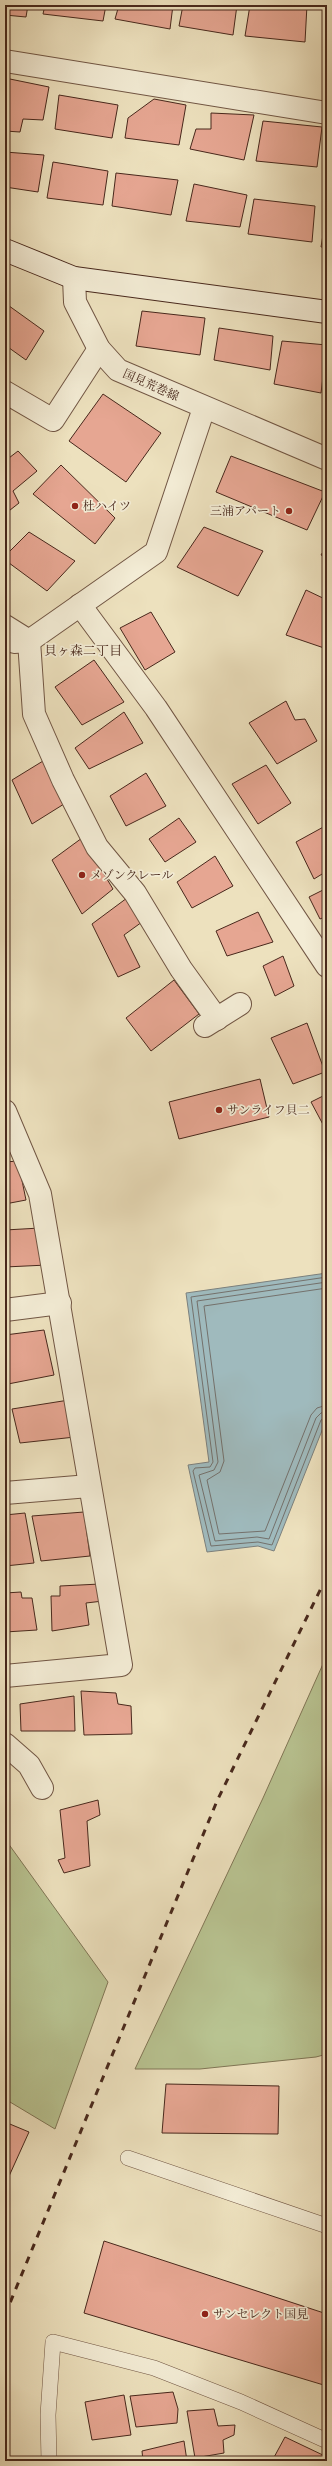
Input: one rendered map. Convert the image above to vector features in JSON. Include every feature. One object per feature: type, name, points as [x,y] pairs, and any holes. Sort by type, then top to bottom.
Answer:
[{"type":"street","points":[[5,61],[327,113]]},
{"type":"street","points":[[5,250],[74,278],[327,312]]},
{"type":"street","name":"国見荒巻線","points":[[74,278],[76,302],[99,349],[118,370],[204,408],[327,459]]},
{"type":"street","points":[[5,392],[53,420],[99,349]]},
{"type":"street","points":[[5,643],[29,641],[156,552],[204,408]]},
{"type":"street","points":[[80,605],[156,708],[327,966]]},
{"type":"street","points":[[5,626],[29,641]]},
{"type":"street","points":[[29,641],[34,714],[63,780],[97,847],[135,893],[211,1022],[240,1004]]},
{"type":"street","points":[[5,1676],[121,1665],[60,1303],[40,1194],[6,1115]]},
{"type":"street","points":[[5,1310],[60,1303]]},
{"type":"street","points":[[5,1493],[90,1486]]},
{"type":"street","points":[[6,1748],[29,1765],[42,1788]]},
{"type":"lane","points":[[128,2158],[327,2226]]},
{"type":"lane","points":[[49,2461],[48,2415],[53,2342],[154,2368],[241,2402],[327,2441]]},
{"type":"green space","points":[[327,1655],[327,2054],[316,2057],[200,2069],[135,2069],[263,1798]]},
{"type":"green space","points":[[5,1839],[108,1982],[55,2129],[5,2099]]},
{"type":"water","points":[[327,1273],[327,1418],[274,1551],[258,1546],[207,1552],[188,1465],[209,1462],[186,1293]]},
{"type":"building","points":[[5,5],[28,5],[26,17],[5,15]]},
{"type":"building","points":[[45,5],[106,5],[103,21],[43,14]]},
{"type":"building","points":[[119,5],[173,5],[170,29],[115,19]]},
{"type":"building","points":[[183,5],[237,5],[233,35],[179,26]]},
{"type":"building","points":[[250,5],[307,5],[305,42],[245,36]]},
{"type":"building","points":[[5,78],[49,87],[43,120],[23,119],[20,132],[5,131]]},
{"type":"building","points":[[59,95],[118,105],[112,138],[55,129]]},
{"type":"building","points":[[154,99],[186,105],[179,145],[125,138],[128,118]]},
{"type":"building","points":[[211,113],[254,115],[244,160],[190,149],[196,129],[211,129]]},
{"type":"building","points":[[263,121],[322,127],[317,167],[256,161]]},
{"type":"building","points":[[5,152],[44,155],[38,192],[5,187]]},
{"type":"building","points":[[53,162],[108,171],[103,205],[47,198]]},
{"type":"building","points":[[116,173],[178,180],[171,215],[112,206]]},
{"type":"building","points":[[194,184],[247,195],[240,227],[186,221]]},
{"type":"building","points":[[254,199],[315,206],[312,242],[248,234]]},
{"type":"building","points":[[327,211],[327,247],[321,247]]},
{"type":"building","points":[[5,303],[44,331],[26,360],[5,345]]},
{"type":"building","points":[[142,311],[205,318],[200,355],[136,346]]},
{"type":"building","points":[[219,328],[273,336],[270,370],[214,360]]},
{"type":"building","points":[[282,341],[327,345],[321,393],[274,384]]},
{"type":"building","points":[[103,394],[161,433],[126,482],[69,441]]},
{"type":"building","points":[[18,451],[37,471],[13,491],[19,503],[5,514],[5,461]]},
{"type":"building","name":"三浦アパート","points":[[231,456],[325,492],[307,530],[216,492]]},
{"type":"building","name":"杜ハイツ","points":[[61,465],[115,518],[95,544],[33,494]]},
{"type":"building","points":[[204,527],[263,551],[238,596],[177,567]]},
{"type":"building","points":[[29,532],[75,561],[47,591],[5,560],[5,556]]},
{"type":"building","points":[[327,545],[327,558],[321,555]]},
{"type":"building","points":[[306,590],[327,600],[327,649],[286,635]]},
{"type":"building","points":[[151,612],[175,652],[145,670],[120,628]]},
{"type":"building","points":[[94,660],[124,702],[82,725],[55,687]]},
{"type":"building","points":[[286,701],[295,720],[305,719],[317,741],[277,764],[249,723]]},
{"type":"building","points":[[124,712],[143,743],[89,769],[75,748]]},
{"type":"building","points":[[43,761],[64,804],[32,824],[12,780]]},
{"type":"building","points":[[266,765],[291,803],[258,824],[232,784]]},
{"type":"building","points":[[146,773],[166,806],[126,826],[110,796]]},
{"type":"building","points":[[179,818],[196,842],[165,862],[149,839]]},
{"type":"building","points":[[327,825],[327,871],[314,879],[296,842]]},
{"type":"building","name":"メゾンクレール","points":[[82,838],[113,889],[82,914],[52,860]]},
{"type":"building","points":[[215,856],[233,886],[192,908],[177,882]]},
{"type":"building","points":[[327,888],[327,916],[320,919],[309,897]]},
{"type":"building","points":[[127,898],[142,922],[124,935],[140,967],[118,977],[92,924]]},
{"type":"building","points":[[258,912],[273,942],[227,956],[216,931]]},
{"type":"building","points":[[283,956],[294,986],[275,996],[263,966]]},
{"type":"building","points":[[174,980],[199,1014],[151,1051],[126,1018]]},
{"type":"building","points":[[307,1023],[325,1072],[293,1084],[271,1038]]},
{"type":"building","name":"サンライフ貝二","points":[[260,1079],[269,1117],[179,1139],[169,1102]]},
{"type":"building","points":[[327,1094],[327,1132],[311,1102]]},
{"type":"building","points":[[18,1161],[26,1200],[5,1204],[5,1162]]},
{"type":"building","points":[[40,1228],[47,1265],[5,1267],[5,1230]]},
{"type":"building","points":[[44,1330],[54,1375],[8,1384],[5,1370],[5,1335]]},
{"type":"building","points":[[69,1400],[75,1437],[20,1443],[12,1409]]},
{"type":"building","points":[[84,1512],[90,1556],[41,1561],[32,1516]]},
{"type":"building","points":[[25,1513],[34,1563],[5,1566],[5,1515]]},
{"type":"building","points":[[100,1584],[103,1601],[86,1603],[89,1625],[52,1631],[51,1596],[60,1596],[60,1586]]},
{"type":"building","points":[[21,1592],[22,1598],[32,1598],[37,1630],[5,1632],[5,1593]]},
{"type":"building","points":[[81,1691],[116,1693],[118,1704],[131,1706],[132,1734],[84,1735]]},
{"type":"building","points":[[74,1696],[75,1731],[21,1731],[20,1704]]},
{"type":"building","points":[[98,1800],[100,1815],[87,1821],[90,1866],[64,1873],[58,1860],[65,1858],[60,1810]]},
{"type":"building","points":[[166,2084],[279,2086],[278,2134],[162,2133]]},
{"type":"building","points":[[5,2122],[29,2132],[5,2185]]},
{"type":"building","name":"サンセレクト国見","points":[[104,2241],[327,2314],[327,2386],[84,2313]]},
{"type":"building","points":[[173,2392],[178,2409],[177,2423],[136,2427],[130,2396]]},
{"type":"building","points":[[124,2395],[131,2435],[92,2440],[85,2402]]},
{"type":"building","points":[[214,2409],[218,2426],[235,2425],[234,2435],[223,2440],[224,2453],[195,2458],[187,2411]]},
{"type":"building","points":[[285,2437],[327,2457],[327,2461],[272,2461]]},
{"type":"building","points":[[184,2441],[187,2461],[143,2461],[142,2451]]},
{"type":"railway","points":[[5,2315],[217,1801],[327,1576]]},
{"type":"place","name":"杜ハイツ","points":[[75,506]]},
{"type":"place","name":"三浦アパート","points":[[289,511]]},
{"type":"place","name":"メゾンクレール","points":[[82,875]]},
{"type":"place","name":"サンライフ貝二","points":[[219,1110]]},
{"type":"place","name":"サンセレクト国見","points":[[205,2314]]},
{"type":"district","name":"貝ヶ森二丁目","points":[[83,650]]}]
